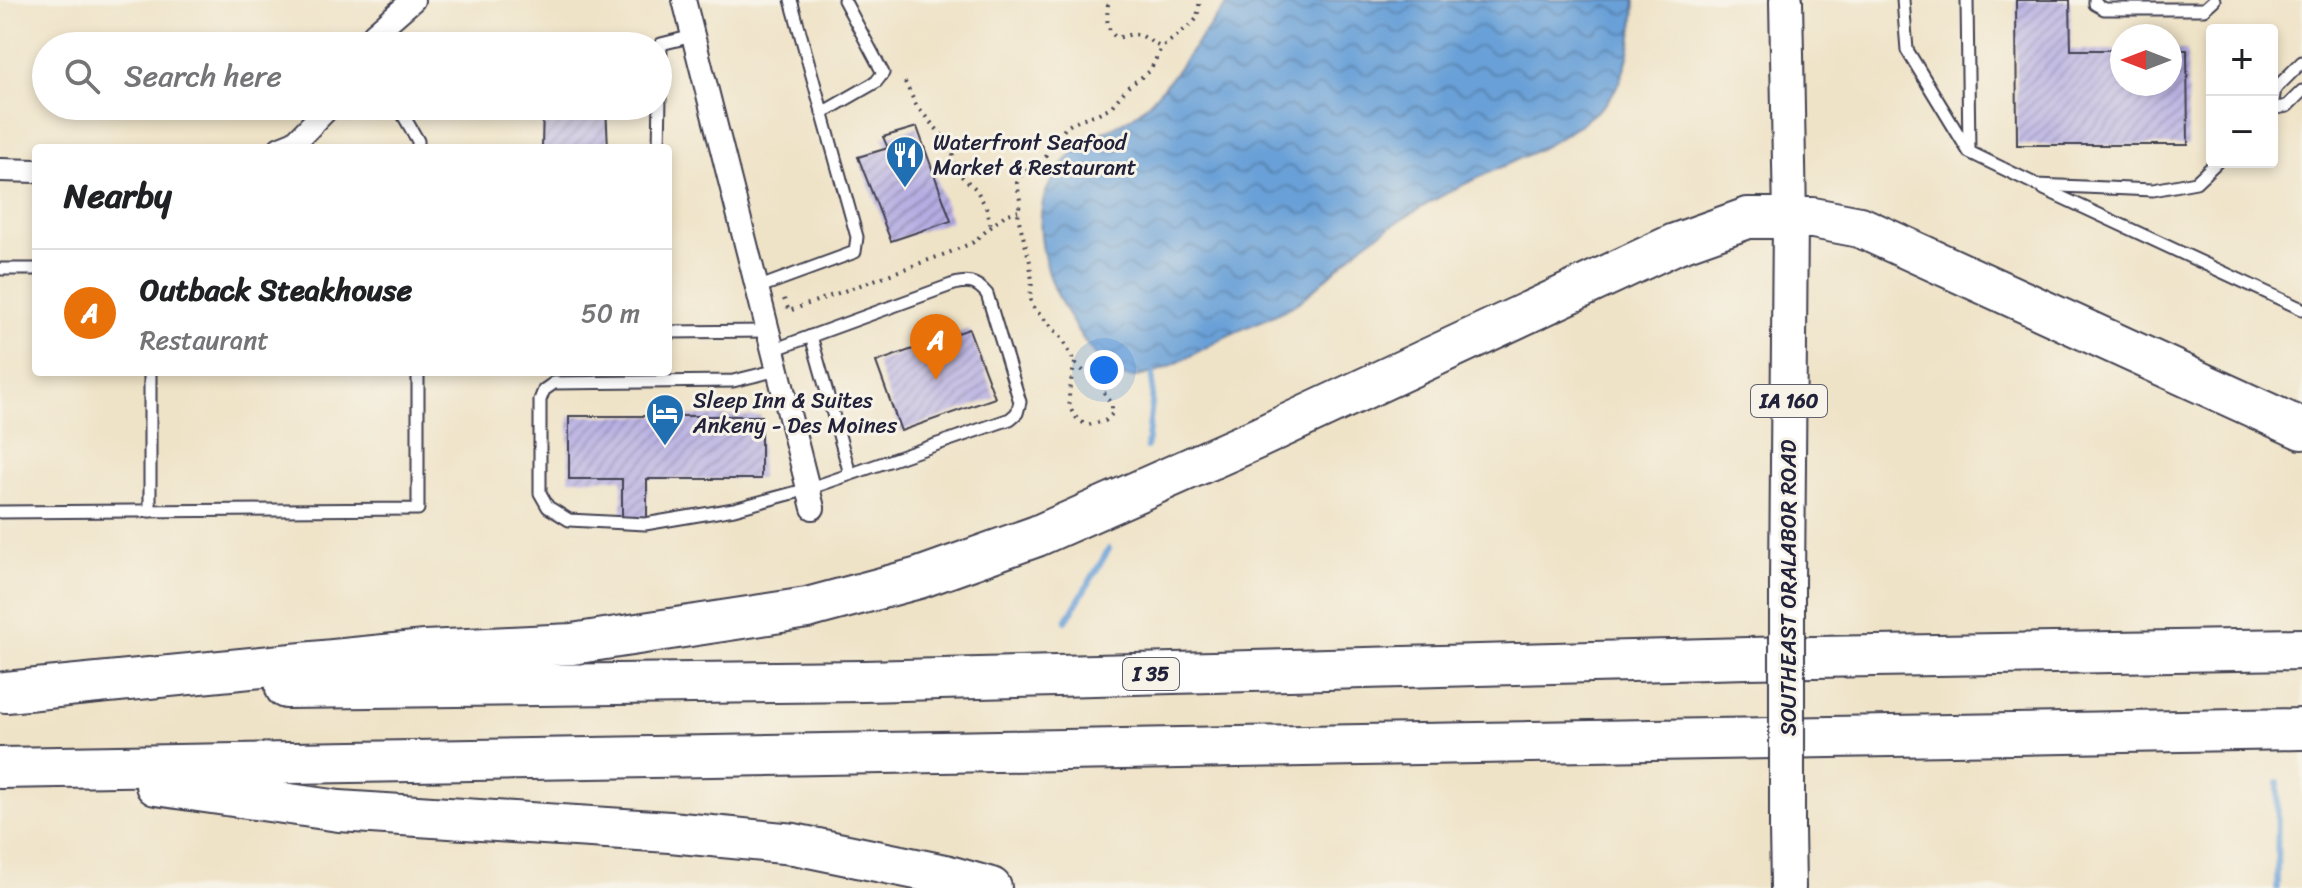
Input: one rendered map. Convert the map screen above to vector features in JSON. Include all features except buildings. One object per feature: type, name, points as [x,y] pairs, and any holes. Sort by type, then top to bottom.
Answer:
[{"type":"highway","points":[[3,692],[425,651],[572,644],[807,608],[877,590],[1037,536],[1256,439],[1675,244],[1748,218],[1813,218],[1860,227],[2302,429]]},
{"type":"highway","name":"I 35","points":[[3,692],[864,681],[1764,657],[2302,649]]},
{"type":"highway","points":[[0,768],[2302,729]]},
{"type":"highway","points":[[46,769],[339,811],[670,832],[794,844],[945,875],[991,888]]},
{"type":"main road","name":"SOUTHEAST ORALABOR ROAD","points":[[1786,0],[1790,218],[1788,888]]},
{"type":"street","points":[[376,32],[413,0]]},
{"type":"street","points":[[684,0],[766,284],[773,350],[811,498]]},
{"type":"street","points":[[290,144],[316,120]]},
{"type":"street","points":[[0,170],[32,171]]},
{"type":"lane","points":[[766,284],[855,252],[857,237],[791,0]]},
{"type":"lane","points":[[822,113],[876,82],[883,73],[844,0]]},
{"type":"lane","points":[[1903,0],[1907,50],[1969,152],[2302,309]]},
{"type":"lane","points":[[1967,0],[1969,152]]},
{"type":"lane","points":[[2095,0],[2095,4],[2104,9],[2204,9],[2214,0]]},
{"type":"lane","points":[[672,41],[693,36]]},
{"type":"lane","points":[[2274,96],[2275,89],[2302,62]]},
{"type":"lane","points":[[2278,107],[2287,106],[2302,91]]},
{"type":"lane","points":[[406,120],[418,144]]},
{"type":"lane","points":[[659,144],[660,120]]},
{"type":"lane","points":[[2037,185],[2153,190],[2196,182],[2211,168]]},
{"type":"lane","points":[[0,269],[32,269]]},
{"type":"lane","points":[[972,282],[987,294],[1020,402],[1017,413],[1010,419],[850,474],[811,498],[645,524],[569,520],[548,507],[540,493],[540,400],[544,390],[554,383],[733,381],[773,350],[811,336],[951,285],[972,282]]},
{"type":"lane","points":[[672,333],[773,350]]},
{"type":"lane","points":[[811,336],[850,474]]},
{"type":"lane","points":[[150,376],[150,511]]},
{"type":"lane","points":[[0,512],[418,509],[418,376]]},
{"type":"path","points":[[1075,363],[1068,392],[1072,412],[1088,425],[1105,421],[1112,414],[1108,398],[1075,363],[1062,338],[1032,306],[1030,262],[1018,211],[1017,183],[1021,175],[1046,156],[1066,127],[1105,111],[1128,87],[1150,71],[1161,48],[1197,18],[1200,0]]},
{"type":"path","points":[[1108,4],[1110,33],[1117,38],[1141,35],[1161,48]]},
{"type":"path","points":[[905,82],[917,107],[950,144],[958,173],[976,189],[986,207],[991,226]]},
{"type":"path","points":[[766,284],[789,311],[972,243],[1005,215],[1018,211]]},
{"type":"water","points":[[1231,0],[1635,0],[1631,41],[1620,80],[1606,103],[1577,127],[1400,221],[1359,248],[1294,305],[1159,371],[1123,376],[1092,351],[1054,287],[1041,234],[1045,194],[1059,169],[1080,147],[1148,104]]},
{"type":"waterway","points":[[1147,447],[1153,372]]},
{"type":"waterway","points":[[1066,621],[1109,549]]},
{"type":"waterway","points":[[2277,888],[2278,782]]},
{"type":"place","name":"Waterfront Seafood Market & Restaurant","points":[[905,189]]},
{"type":"place","name":"Outback Steakhouse","points":[[936,380]]},
{"type":"place","name":"Sleep Inn & Suites Ankeny - Des Moines","points":[[665,447]]}]
